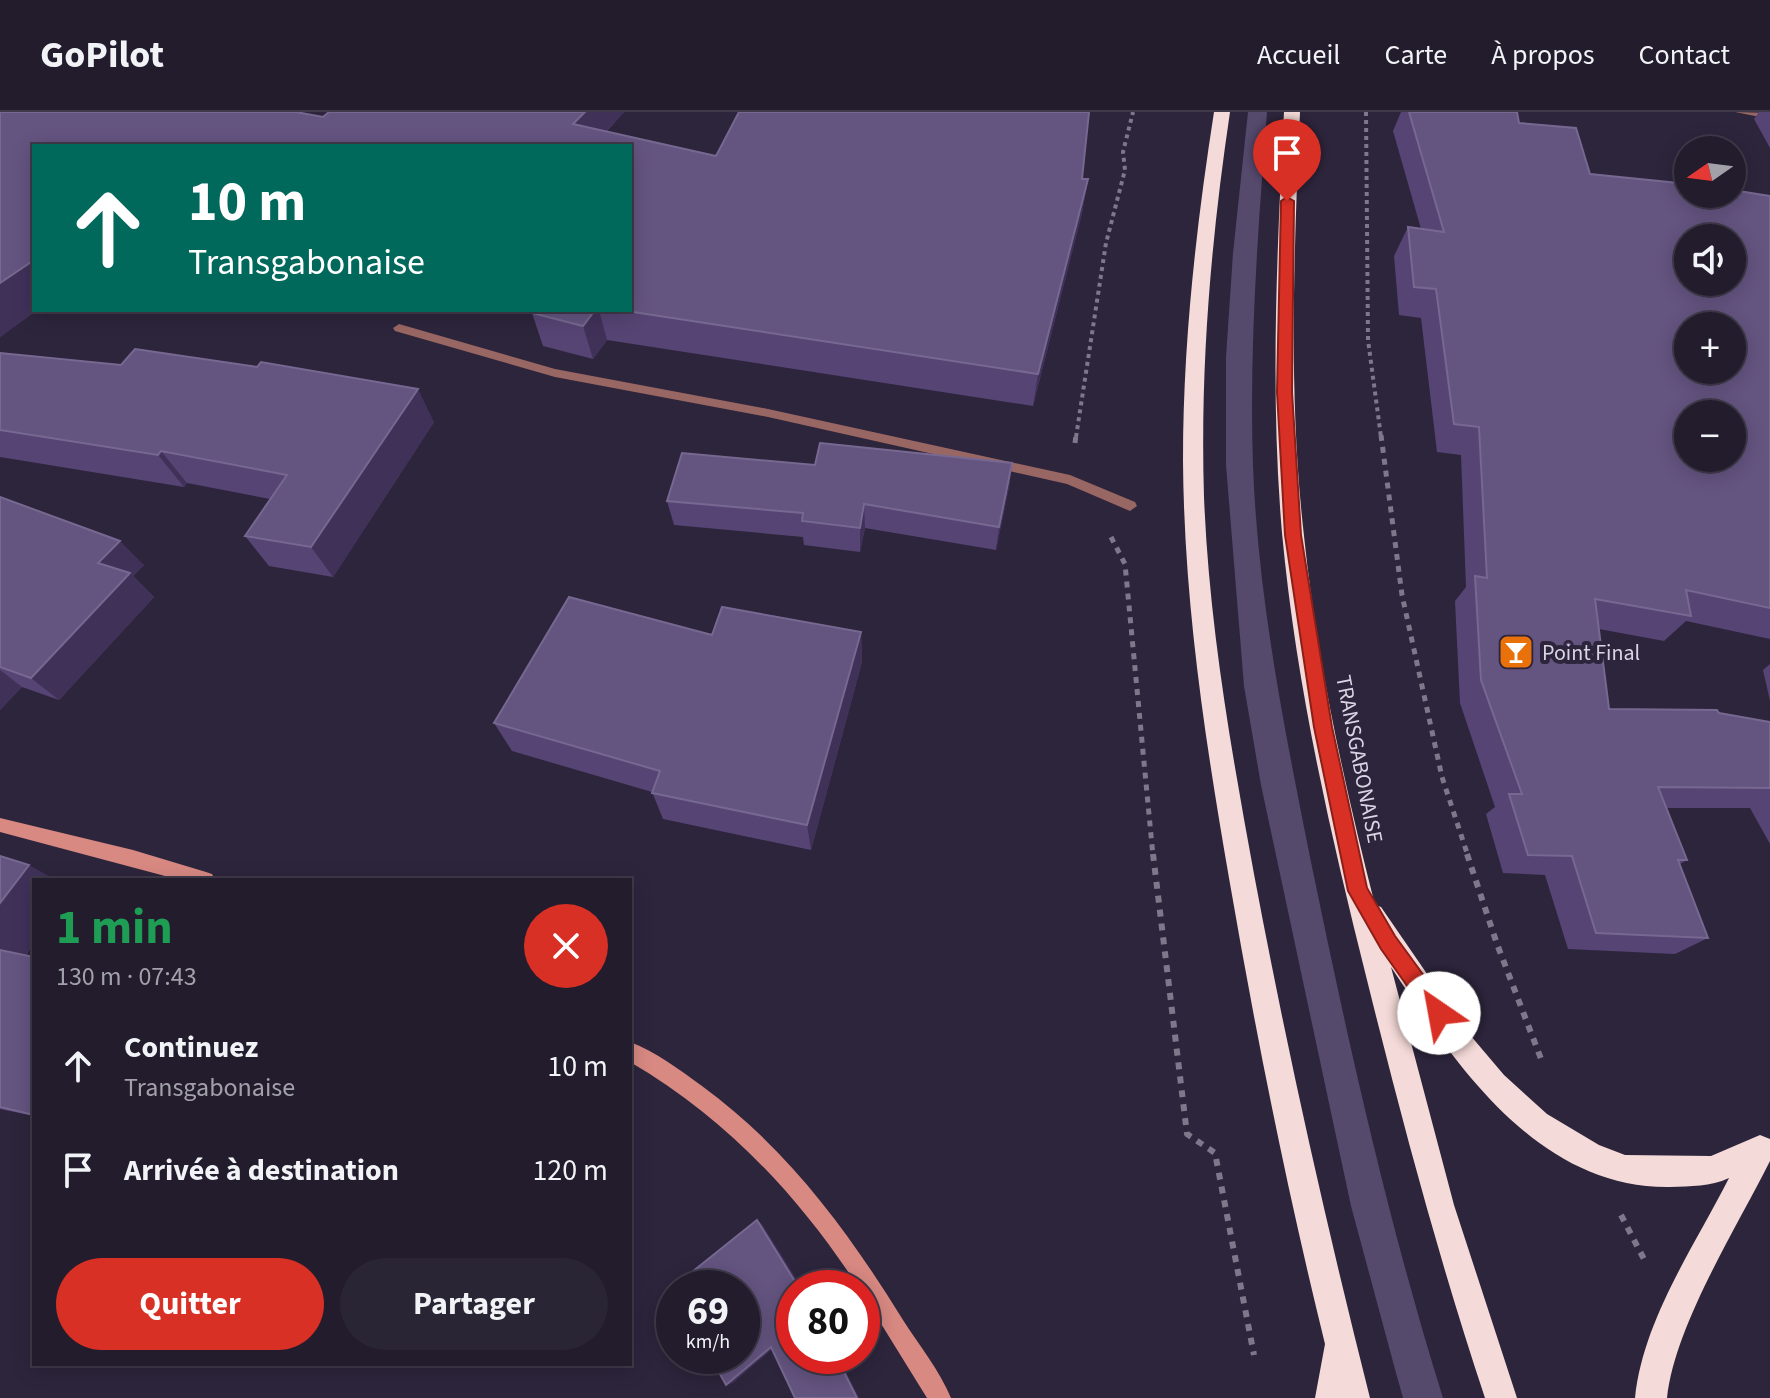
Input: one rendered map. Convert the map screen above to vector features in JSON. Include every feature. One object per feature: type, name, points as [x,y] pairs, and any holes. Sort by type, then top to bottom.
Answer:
[{"type":"highway","points":[[1222,112],[1210,192],[1195,350],[1194,464],[1204,639],[1262,998],[1309,1214],[1354,1398]]},
{"type":"highway","name":"TRANSGABONAISE","points":[[1292,112],[1285,260],[1284,392],[1293,535],[1323,727],[1358,891],[1448,1237],[1501,1398]]},
{"type":"highway","points":[[1358,891],[1388,942],[1424,988],[1455,1039],[1494,1085],[1537,1124],[1589,1155],[1625,1170],[1712,1171],[1760,1150],[1674,1318],[1654,1370],[1651,1398]]},
{"type":"highway","points":[[1331,1398],[1340,1341]]},
{"type":"street","points":[[0,825],[199,878]]},
{"type":"street","points":[[632,1052],[665,1070],[717,1108],[773,1162],[822,1217],[940,1398]]},
{"type":"lane","points":[[1740,112],[1770,116]]},
{"type":"lane","points":[[399,328],[555,373],[768,413],[1070,480],[1130,506]]},
{"type":"path","points":[[1133,112],[1123,152],[1125,170],[1104,258],[1070,480],[1070,498],[1099,516],[1125,564],[1148,817],[1187,1134],[1215,1153],[1254,1355]]},
{"type":"path","points":[[1366,112],[1368,340],[1402,595],[1442,777],[1497,944],[1547,1076]]},
{"type":"path","points":[[1589,1155],[1674,1318]]},
{"type":"shaded area","points":[[1248,112],[1267,112],[1255,289],[1252,422],[1256,516],[1274,665],[1311,862],[1355,1064],[1404,1265],[1443,1398],[1403,1398],[1396,1373],[1351,1206],[1261,785],[1244,686],[1226,465],[1226,357]]},
{"type":"building","points":[[0,112],[296,112],[323,117],[329,112],[585,112],[573,124],[716,156],[739,112],[1089,112],[1082,179],[1088,179],[1038,374],[632,312],[632,144],[32,144],[32,261],[0,283]]},
{"type":"building","points":[[1409,112],[1517,112],[1519,123],[1576,128],[1590,174],[1674,183],[1674,208],[1746,208],[1746,192],[1770,196],[1770,608],[1686,590],[1691,616],[1595,599],[1609,709],[1717,710],[1719,713],[1770,722],[1770,788],[1658,787],[1687,860],[1678,860],[1708,938],[1596,933],[1572,856],[1528,855],[1509,794],[1522,794],[1481,680],[1475,576],[1487,578],[1479,427],[1454,424],[1436,289],[1414,287],[1408,227],[1444,232]]},
{"type":"building","points":[[533,312],[594,312],[583,326]]},
{"type":"building","points":[[135,349],[257,367],[261,362],[418,389],[311,547],[245,536],[287,475],[161,451],[158,455],[0,430],[0,353],[121,365]]},
{"type":"building","points":[[820,443],[1012,463],[999,527],[864,504],[860,528],[802,521],[803,513],[667,501],[682,453],[815,465]]},
{"type":"building","points":[[0,497],[120,541],[98,563],[130,573],[31,678],[0,667]]},
{"type":"building","points":[[569,597],[712,635],[722,607],[861,632],[807,825],[652,793],[660,771],[494,723]]},
{"type":"building","points":[[0,856],[29,865],[0,903]]},
{"type":"building","points":[[0,950],[32,957],[32,1115],[0,1107]]},
{"type":"building","points":[[757,1220],[788,1270],[776,1270],[776,1358],[771,1347],[760,1356],[760,1270],[694,1270]]},
{"type":"building","points":[[720,1374],[739,1374],[726,1385]]},
{"type":"building","points":[[784,1374],[845,1374],[857,1398],[795,1398]]},
{"type":"place","name":"Point Final","points":[[1516,652]]},
{"type":"route","points":[[1287,201],[1284,392],[1293,535],[1323,727],[1358,891],[1388,942],[1424,988],[1439,1013]]}]
